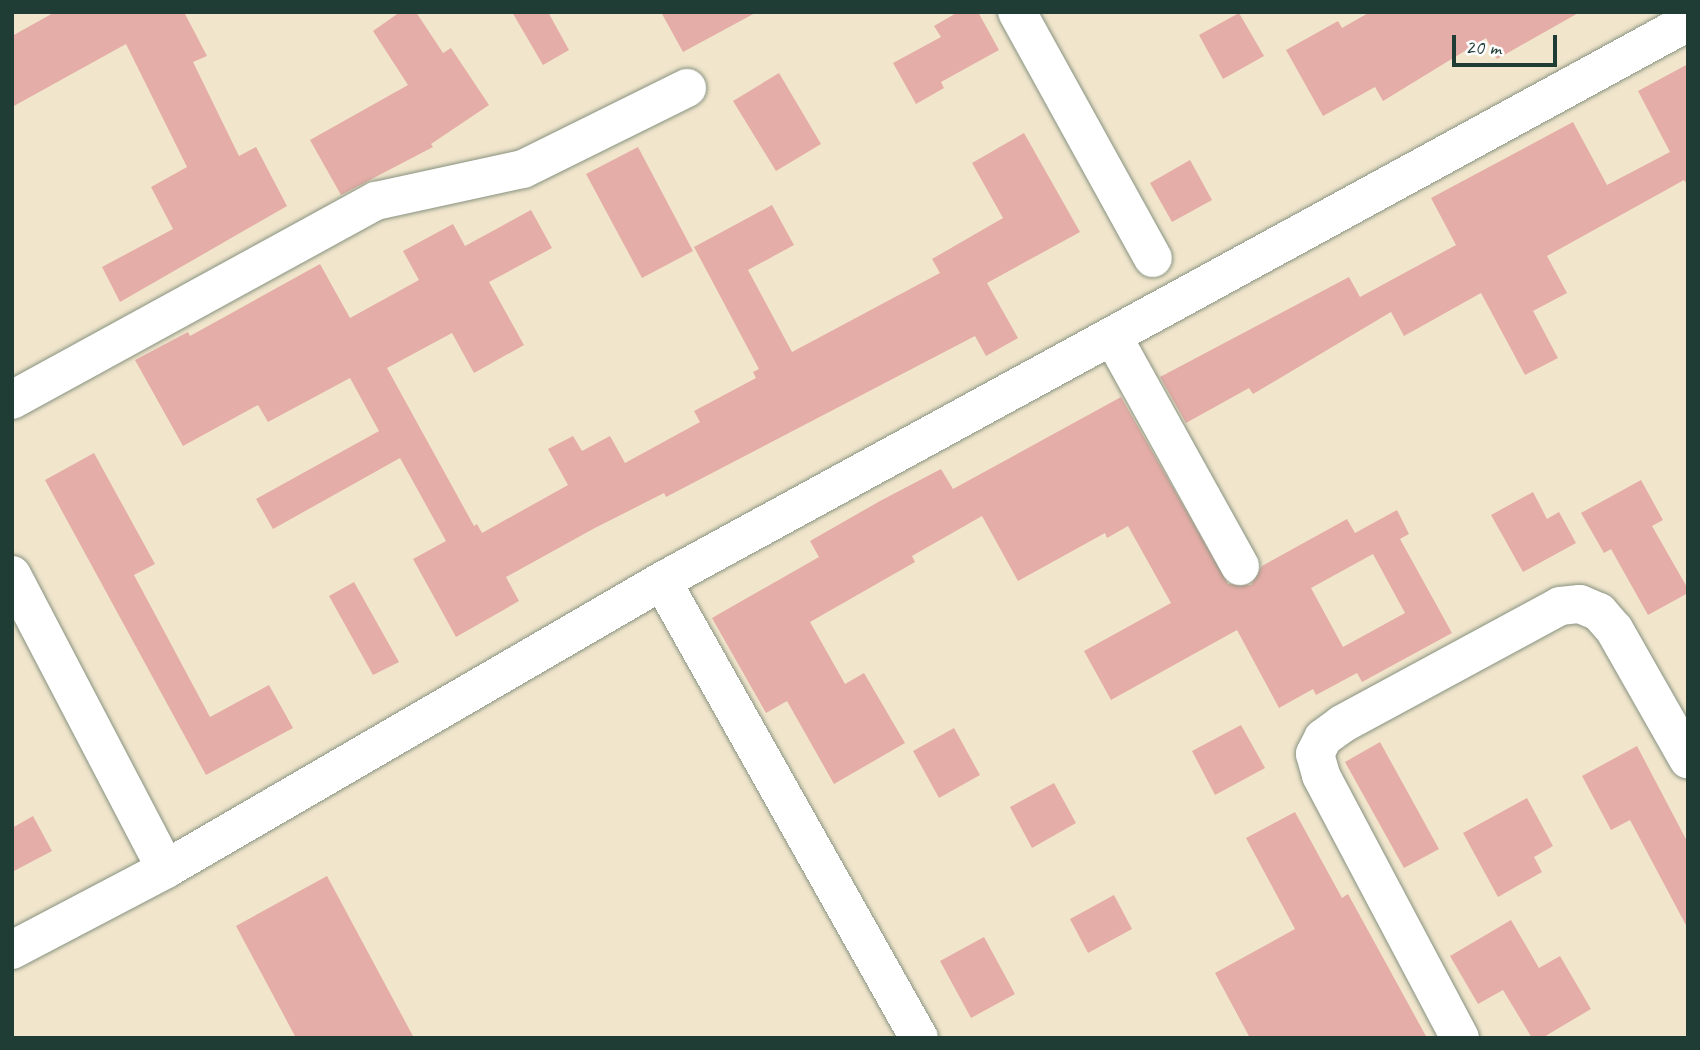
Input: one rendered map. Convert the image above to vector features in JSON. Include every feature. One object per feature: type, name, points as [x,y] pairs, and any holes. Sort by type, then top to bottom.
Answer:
[{"type":"street","points":[[1017,12],[1153,258]]},
{"type":"street","points":[[12,950],[166,869],[662,581],[1688,22]]},
{"type":"street","points":[[12,400],[376,201],[523,169],[687,88]]},
{"type":"street","points":[[1113,337],[1240,566]]},
{"type":"street","points":[[12,575],[166,869]]},
{"type":"street","points":[[662,581],[919,1038]]},
{"type":"street","points":[[1460,1038],[1321,775],[1315,754],[1323,738],[1342,724],[1560,606],[1580,604],[1599,612],[1614,629],[1688,759]]},
{"type":"building","points":[[55,12],[184,12],[207,56],[193,62],[239,156],[256,147],[287,206],[120,302],[102,267],[173,229],[151,187],[187,167],[126,44],[12,107],[12,36]]},
{"type":"building","points":[[400,12],[416,12],[443,53],[451,48],[489,105],[431,144],[433,147],[341,195],[310,140],[408,85],[373,31]]},
{"type":"building","points":[[512,12],[548,12],[569,50],[543,65]]},
{"type":"building","points":[[661,12],[757,12],[683,52]]},
{"type":"building","points":[[958,12],[978,12],[999,50],[941,82],[944,88],[916,104],[893,63],[941,37],[934,26]]},
{"type":"building","points":[[1370,12],[1580,12],[1497,59],[1486,38],[1383,101],[1375,87],[1323,116],[1286,50],[1338,21],[1342,28]]},
{"type":"building","points":[[1239,13],[1264,56],[1223,79],[1199,35]]},
{"type":"building","points":[[1688,64],[1688,186],[1684,180],[1547,256],[1567,293],[1533,311],[1558,358],[1525,375],[1481,293],[1404,336],[1391,312],[1253,394],[1249,388],[1186,423],[1160,377],[1349,277],[1360,297],[1456,245],[1431,198],[1573,122],[1607,185],[1670,152],[1638,91]]},
{"type":"building","points":[[779,73],[821,144],[776,171],[733,101]]},
{"type":"building","points":[[1024,133],[1080,232],[987,283],[1018,338],[986,356],[975,336],[666,497],[664,493],[593,529],[506,577],[519,601],[456,637],[413,559],[446,541],[400,458],[273,529],[256,499],[379,431],[350,378],[268,422],[258,405],[183,446],[135,360],[188,332],[190,336],[320,264],[350,318],[419,280],[403,251],[453,224],[465,246],[531,210],[552,248],[489,282],[524,345],[474,373],[452,333],[387,368],[474,526],[477,524],[482,533],[568,485],[548,449],[573,436],[582,451],[610,436],[625,463],[700,422],[694,411],[756,378],[753,372],[759,369],[694,247],[772,205],[794,245],[748,270],[792,352],[940,273],[932,259],[1003,218],[972,163]]},
{"type":"building","points":[[638,147],[693,251],[642,278],[586,174]]},
{"type":"building","points":[[1190,160],[1212,200],[1172,222],[1150,183]]},
{"type":"building","points":[[1121,397],[1228,584],[1251,585],[1262,566],[1347,519],[1355,533],[1397,510],[1409,534],[1400,539],[1452,633],[1362,682],[1357,673],[1316,695],[1313,689],[1279,708],[1237,630],[1111,700],[1084,651],[1171,603],[1128,526],[1107,538],[1105,533],[1018,581],[982,516],[912,556],[915,562],[810,622],[845,684],[864,673],[905,743],[834,784],[787,701],[766,713],[712,618],[819,557],[810,541],[880,501],[941,469],[953,489]],"holes":[[[1373,554],[1405,613],[1343,647],[1311,588]]]},
{"type":"building","points":[[94,453],[155,564],[134,575],[210,717],[269,685],[293,728],[206,775],[45,480]]},
{"type":"building","points":[[1641,480],[1663,520],[1652,526],[1688,589],[1688,593],[1648,615],[1611,549],[1604,553],[1581,513]]},
{"type":"building","points":[[1533,492],[1547,519],[1559,512],[1576,543],[1523,572],[1491,515]]},
{"type":"building","points":[[354,582],[399,662],[373,675],[329,596]]},
{"type":"building","points":[[1241,725],[1265,768],[1215,795],[1192,751]]},
{"type":"building","points":[[954,728],[980,775],[939,798],[913,751]]},
{"type":"building","points":[[1380,742],[1439,849],[1404,868],[1345,762]]},
{"type":"building","points":[[1637,746],[1688,843],[1688,929],[1630,820],[1611,830],[1582,776]]},
{"type":"building","points":[[1054,783],[1076,823],[1032,848],[1010,807]]},
{"type":"building","points":[[1527,798],[1553,846],[1534,857],[1542,872],[1498,897],[1463,833]]},
{"type":"building","points":[[1295,812],[1342,898],[1348,894],[1427,1038],[1250,1038],[1215,973],[1295,929],[1246,838]]},
{"type":"building","points":[[33,816],[52,851],[12,872],[12,828]]},
{"type":"building","points":[[327,876],[414,1038],[296,1038],[236,926]]},
{"type":"building","points":[[1114,895],[1132,929],[1088,953],[1070,919]]},
{"type":"building","points":[[1511,920],[1539,968],[1560,956],[1591,1009],[1542,1038],[1532,1038],[1503,990],[1478,1004],[1450,956]]},
{"type":"building","points":[[984,937],[1015,994],[971,1018],[940,961]]}]
